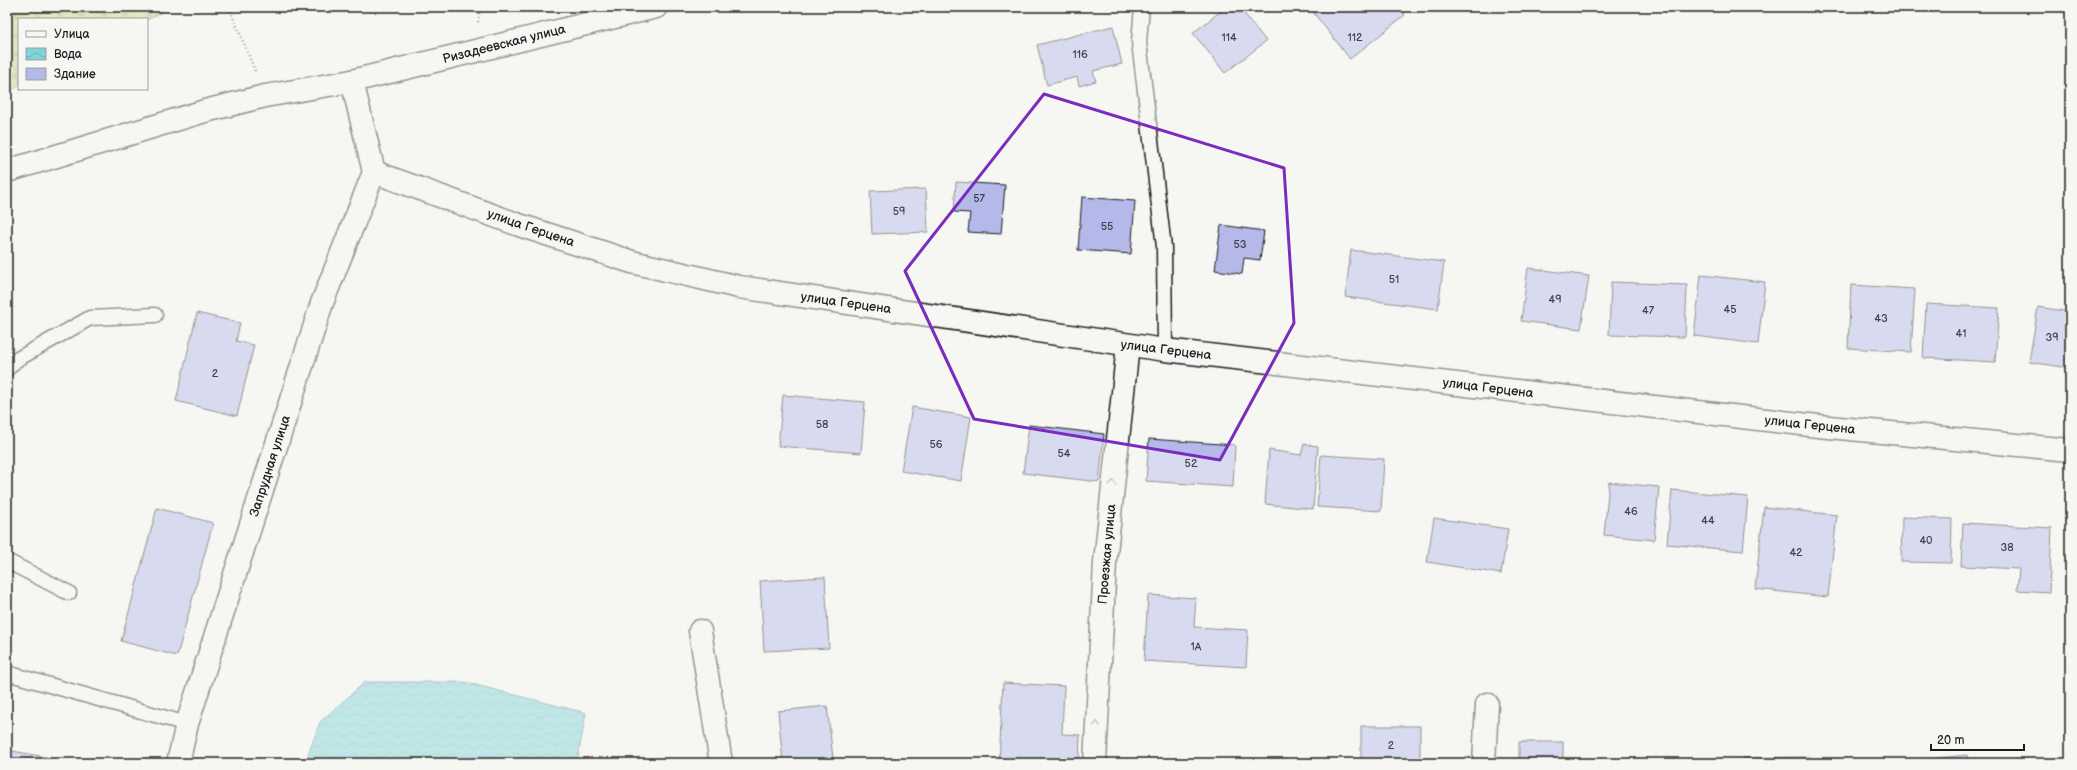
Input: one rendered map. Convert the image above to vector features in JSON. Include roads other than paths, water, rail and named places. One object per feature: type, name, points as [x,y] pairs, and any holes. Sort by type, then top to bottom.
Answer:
[{"type":"street","name":"Ризадеевская улица","points":[[7,171],[204,111],[265,96],[352,81],[656,7]]},
{"type":"street","points":[[352,81],[374,172]]},
{"type":"street","name":"улица Герцена","points":[[374,172],[522,226],[632,262],[739,287],[1164,350],[1811,426],[2070,450]]},
{"type":"street","name":"Запрудная улица","points":[[178,763],[187,724],[322,304],[374,172]]},
{"type":"street","name":"Проезжая улица","points":[[1095,763],[1105,562],[1128,345]]},
{"type":"street","points":[[700,631],[721,763]]},
{"type":"street","points":[[1484,763],[1487,704]]},
{"type":"lane","points":[[1142,7],[1139,42],[1164,247],[1164,350]]},
{"type":"lane","points":[[7,369],[16,360],[90,318],[155,315]]},
{"type":"lane","points":[[7,561],[69,593]]},
{"type":"lane","points":[[7,674],[187,724]]},
{"type":"water","points":[[365,682],[464,682],[586,713],[577,763],[305,763],[320,722]]}]
